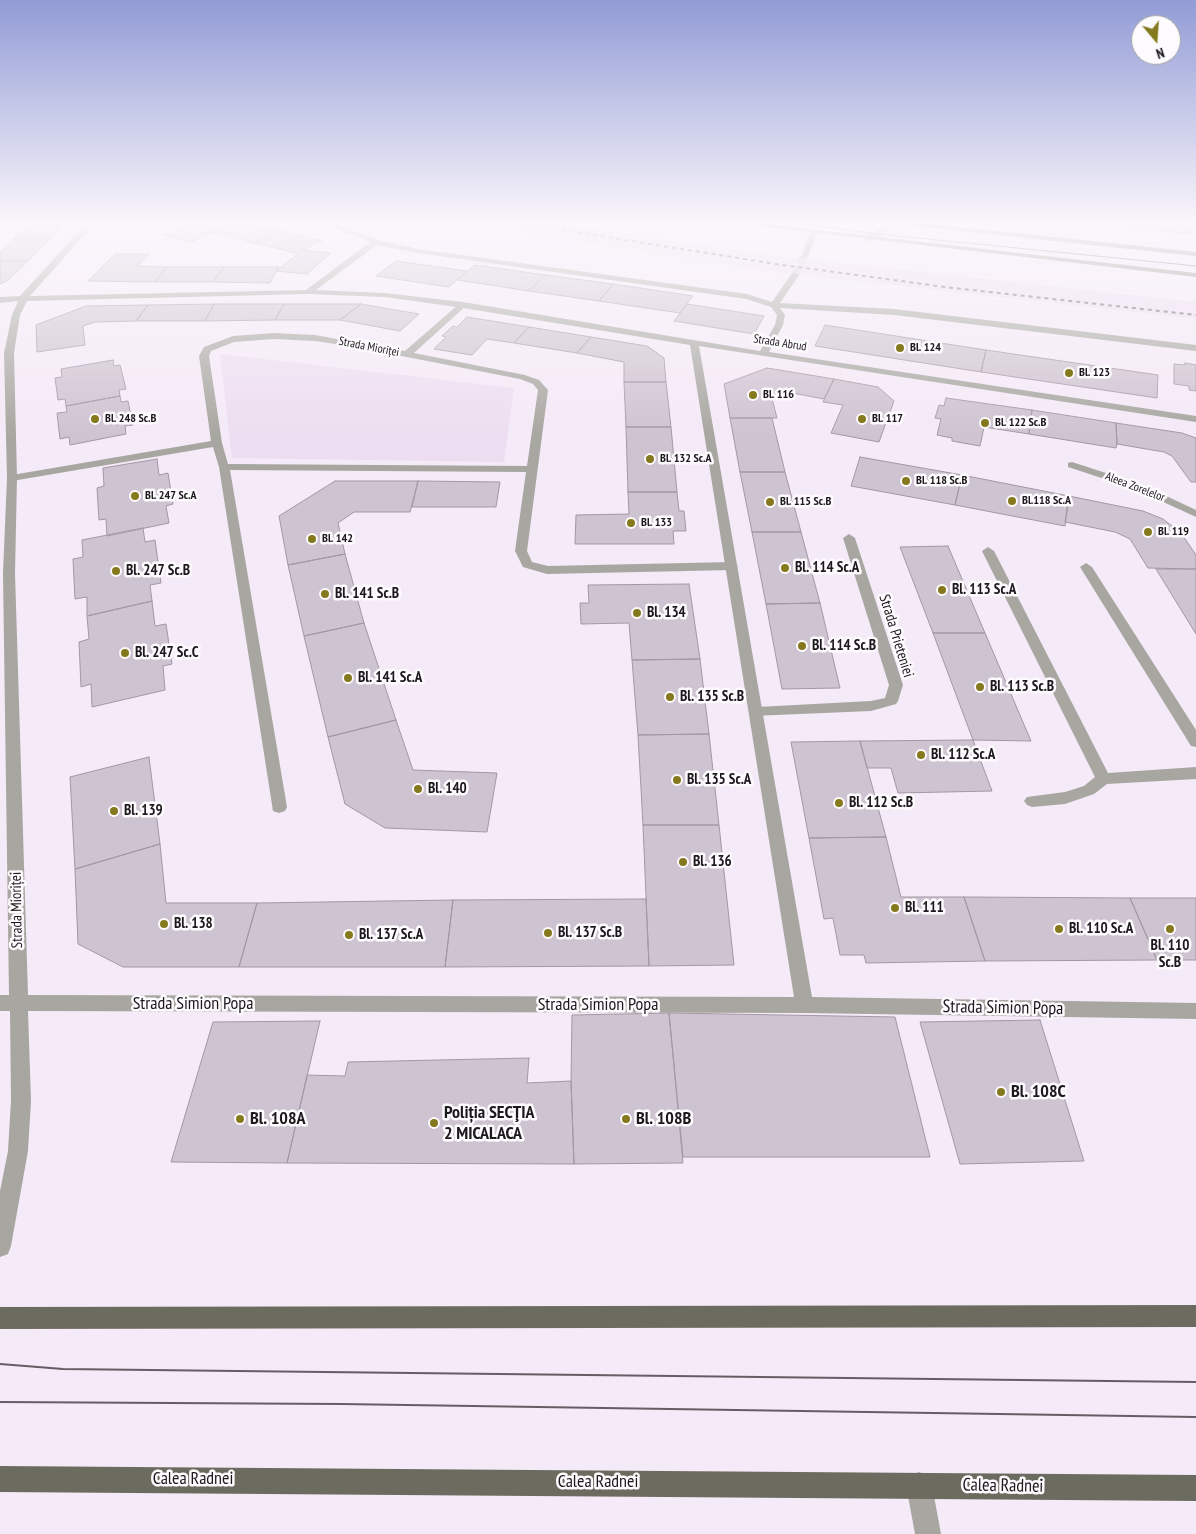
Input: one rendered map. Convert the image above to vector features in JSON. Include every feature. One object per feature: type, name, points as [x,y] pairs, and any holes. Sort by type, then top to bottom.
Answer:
[{"type":"main road","points":[[0,1318],[1196,1316]]},
{"type":"main road","name":"Calea Radnei","points":[[0,1479],[1196,1488]]},
{"type":"street","name":"Strada Mioriței","points":[[0,1246],[18,1151],[21,1101],[20,1004],[5,574],[12,478],[10,353],[16,316],[24,298],[29,293]]},
{"type":"street","name":"Strada Abrud","points":[[0,300],[280,293]]},
{"type":"street","name":"Strada Abrud","points":[[331,293],[385,294],[463,305],[694,341],[763,354],[1196,419]]},
{"type":"street","points":[[715,293],[747,297],[774,305],[894,312],[1196,348]]},
{"type":"street","points":[[774,305],[783,293]]},
{"type":"street","points":[[407,354],[463,305]]},
{"type":"street","points":[[763,354],[779,325],[781,315],[774,305]]},
{"type":"street","name":"Strada Mioriței","points":[[279,807],[224,467],[217,443],[204,356],[207,349],[217,343],[233,339],[274,336],[315,338],[407,354],[522,377],[536,382],[543,390],[521,551],[527,564],[547,570],[732,566]]},
{"type":"street","points":[[694,341],[757,712],[804,1005]]},
{"type":"street","points":[[12,478],[217,443]]},
{"type":"street","name":"Aleea Zorelelor","points":[[1072,464],[1139,487],[1196,514]]},
{"type":"street","points":[[224,467],[533,469]]},
{"type":"street","name":"Strada Prieteniei","points":[[757,712],[871,706],[891,701],[896,685],[849,538]]},
{"type":"street","points":[[988,551],[1103,780]]},
{"type":"street","points":[[1086,567],[1196,742]]},
{"type":"street","points":[[1032,801],[1065,798],[1089,790],[1103,780],[1196,773]]},
{"type":"street","name":"Strada Simion Popa","points":[[0,1003],[804,1005],[1196,1011]]},
{"type":"street","points":[[919,1485],[928,1534]]},
{"type":"shaded area","points":[[960,293],[1110,293],[1196,302],[1196,319]]},
{"type":"shaded area","points":[[220,354],[514,388],[504,462],[232,458]]},
{"type":"building","points":[[540,293],[606,293],[599,301]]},
{"type":"building","points":[[606,293],[670,293],[693,296],[680,313],[599,301]]},
{"type":"building","points":[[214,304],[205,321],[136,321],[148,305]]},
{"type":"building","points":[[214,304],[284,304],[275,320],[205,321]]},
{"type":"building","points":[[284,304],[361,304],[340,320],[275,320]]},
{"type":"building","points":[[361,304],[419,314],[400,331],[340,320]]},
{"type":"building","points":[[687,304],[764,316],[754,334],[674,321]]},
{"type":"building","points":[[148,305],[136,321],[95,322],[83,326],[85,345],[37,352],[36,325],[86,306]]},
{"type":"building","points":[[467,317],[529,327],[514,343],[487,339],[472,355],[434,349],[446,337],[442,336],[453,326],[457,327]]},
{"type":"building","name":"Bl. 124","points":[[825,325],[986,350],[981,372],[815,346]]},
{"type":"building","points":[[529,327],[591,337],[577,353],[514,343]]},
{"type":"building","points":[[591,337],[647,346],[664,358],[666,382],[624,382],[624,362],[577,353]]},
{"type":"building","name":"Bl. 123","points":[[986,350],[1158,375],[1157,398],[981,372]]},
{"type":"building","points":[[113,360],[114,366],[120,365],[126,389],[119,390],[120,396],[66,406],[65,399],[58,400],[55,378],[62,377],[61,369]]},
{"type":"building","points":[[1185,363],[1196,365],[1196,391],[1189,390],[1189,386],[1174,384],[1174,364],[1185,365]]},
{"type":"building","name":"Bl. 116","points":[[767,368],[834,379],[824,399],[787,392],[772,399],[777,418],[730,418],[724,384]]},
{"type":"building","name":"Bl. 117","points":[[834,379],[878,387],[894,401],[879,442],[831,433],[843,405],[823,402]]},
{"type":"building","points":[[624,382],[666,382],[671,427],[626,427]]},
{"type":"building","name":"Bl. 248 Sc.B","points":[[120,396],[121,402],[128,401],[133,425],[125,426],[126,434],[70,445],[69,437],[60,439],[57,413],[67,412],[66,406]]},
{"type":"building","name":"Bl. 122 Sc.B","points":[[946,398],[1032,410],[1029,434],[984,427],[980,446],[952,441],[952,438],[937,435],[941,419],[935,418],[939,405],[944,406]]},
{"type":"building","points":[[1032,410],[1116,423],[1116,448],[1029,434]]},
{"type":"building","points":[[730,418],[772,418],[785,472],[740,472]]},
{"type":"building","points":[[1116,423],[1182,433],[1196,438],[1196,482],[1191,482],[1172,456],[1164,452],[1117,444]]},
{"type":"building","name":"Bl. 132 Sc.A","points":[[626,427],[671,427],[677,492],[628,492]]},
{"type":"building","name":"Bl. 118 Sc.B","points":[[860,457],[962,475],[955,505],[851,486]]},
{"type":"building","name":"Bl. 247 Sc.A","points":[[157,459],[159,475],[168,473],[173,504],[166,506],[169,523],[107,536],[106,519],[99,520],[97,488],[104,486],[103,468]]},
{"type":"building","name":"Bl. 115 Sc.B","points":[[740,472],[785,472],[801,532],[752,532]]},
{"type":"building","name":"Bl.118 Sc.A","points":[[962,475],[1069,496],[1065,526],[955,505]]},
{"type":"building","name":"Bl. 142","points":[[335,481],[418,481],[410,512],[354,512],[338,523],[345,554],[288,565],[279,516]]},
{"type":"building","points":[[418,481],[500,482],[496,507],[412,507]]},
{"type":"building","name":"Bl. 133","points":[[628,492],[677,492],[679,511],[684,511],[686,531],[673,531],[674,544],[575,544],[576,515],[629,514]]},
{"type":"building","name":"Bl. 119","points":[[1069,496],[1143,511],[1163,519],[1181,533],[1196,555],[1196,569],[1148,568],[1130,539],[1115,532],[1065,522]]},
{"type":"building","name":"Bl. 247 Sc.B","points":[[143,528],[145,542],[155,540],[161,583],[150,585],[152,601],[87,616],[87,597],[75,599],[73,559],[83,557],[82,540]]},
{"type":"building","name":"Bl. 114 Sc.A","points":[[752,532],[801,532],[820,603],[766,604]]},
{"type":"building","name":"Bl. 113 Sc.A","points":[[948,546],[985,633],[933,633],[900,547]]},
{"type":"building","name":"Bl. 141 Sc.B","points":[[345,554],[364,623],[304,636],[288,565]]},
{"type":"building","points":[[1156,569],[1196,569],[1196,634]]},
{"type":"building","name":"Bl. 134","points":[[689,584],[700,659],[632,660],[629,623],[581,624],[580,603],[589,603],[588,585]]},
{"type":"building","name":"Bl. 247 Sc.C","points":[[152,601],[155,626],[166,624],[172,664],[163,666],[165,690],[92,707],[91,684],[81,687],[79,642],[89,639],[87,616]]},
{"type":"building","name":"Bl. 114 Sc.B","points":[[820,603],[840,688],[782,689],[766,604]]},
{"type":"building","name":"Bl. 141 Sc.A","points":[[364,623],[396,720],[328,737],[304,636]]},
{"type":"building","name":"Bl. 113 Sc.B","points":[[933,633],[985,633],[1031,741],[973,740]]},
{"type":"building","name":"Bl. 135 Sc.B","points":[[700,659],[709,734],[638,735],[632,660]]},
{"type":"building","name":"Bl. 140","points":[[396,720],[413,770],[497,773],[487,832],[385,828],[345,804],[328,737]]},
{"type":"building","name":"Bl. 135 Sc.A","points":[[709,734],[719,825],[643,825],[638,735]]},
{"type":"building","name":"Bl. 112 Sc.A","points":[[973,740],[992,791],[898,793],[891,768],[867,768],[860,741]]},
{"type":"building","name":"Bl. 112 Sc.B","points":[[860,741],[886,837],[809,838],[791,742]]},
{"type":"building","name":"Bl. 139","points":[[149,757],[160,844],[75,869],[70,777]]},
{"type":"building","name":"Bl. 136","points":[[643,825],[719,825],[734,965],[649,966]]},
{"type":"building","name":"Bl. 111","points":[[886,837],[901,897],[964,897],[985,961],[866,963],[864,955],[840,955],[833,918],[824,919],[809,838]]},
{"type":"building","name":"Bl. 138","points":[[160,844],[166,903],[257,903],[239,967],[123,967],[78,944],[75,869]]},
{"type":"building","name":"Bl. 110 Sc.A","points":[[964,897],[1130,898],[1157,960],[985,961]]},
{"type":"building","name":"Bl. 110 Sc.B","points":[[1130,898],[1196,898],[1196,960],[1157,960]]},
{"type":"building","name":"Bl. 137 Sc.B","points":[[646,899],[649,966],[445,967],[453,900]]},
{"type":"building","name":"Bl. 137 Sc.A","points":[[453,900],[445,967],[239,967],[257,903]]},
{"type":"building","name":"Bl. 108B","points":[[669,1013],[683,1163],[574,1164],[571,1081],[572,1015]]},
{"type":"building","points":[[669,1013],[895,1017],[930,1157],[683,1157]]},
{"type":"building","name":"Bl. 108C","points":[[1040,1020],[1084,1161],[960,1164],[920,1022]]},
{"type":"building","name":"Bl. 108A","points":[[320,1021],[287,1163],[171,1162],[213,1022]]},
{"type":"building","name":"Poliția SECŢIA 2 MICALACA","points":[[529,1058],[527,1083],[571,1081],[574,1164],[287,1163],[307,1075],[345,1076],[348,1062]]},
{"type":"tram line","points":[[0,1364],[63,1369],[1196,1382]]},
{"type":"tram line","points":[[0,1402],[341,1404],[1196,1417]]},
{"type":"railway","points":[[995,293],[1196,315]]},
{"type":"place","name":"Bl. 124","points":[[900,348]]},
{"type":"place","name":"Bl. 123","points":[[1069,373]]},
{"type":"place","name":"Bl. 116","points":[[753,395]]},
{"type":"place","name":"Bl. 248 Sc.B","points":[[95,419]]},
{"type":"place","name":"Bl. 117","points":[[862,419]]},
{"type":"place","name":"Bl. 122 Sc.B","points":[[985,423]]},
{"type":"place","name":"Bl. 132 Sc.A","points":[[650,459]]},
{"type":"place","name":"Bl. 118 Sc.B","points":[[906,481]]},
{"type":"place","name":"Bl. 247 Sc.A","points":[[135,496]]},
{"type":"place","name":"Bl.118 Sc.A","points":[[1012,501]]},
{"type":"place","name":"Bl. 115 Sc.B","points":[[770,502]]},
{"type":"place","name":"Bl. 133","points":[[631,523]]},
{"type":"place","name":"Bl. 119","points":[[1148,532]]},
{"type":"place","name":"Bl. 142","points":[[312,539]]},
{"type":"place","name":"Bl. 114 Sc.A","points":[[785,568]]},
{"type":"place","name":"Bl. 247 Sc.B","points":[[116,571]]},
{"type":"place","name":"Bl. 113 Sc.A","points":[[942,590]]},
{"type":"place","name":"Bl. 141 Sc.B","points":[[325,594]]},
{"type":"place","name":"Bl. 134","points":[[637,613]]},
{"type":"place","name":"Bl. 114 Sc.B","points":[[802,646]]},
{"type":"place","name":"Bl. 247 Sc.C","points":[[125,653]]},
{"type":"place","name":"Bl. 141 Sc.A","points":[[348,678]]},
{"type":"place","name":"Bl. 113 Sc.B","points":[[980,687]]},
{"type":"place","name":"Bl. 135 Sc.B","points":[[670,697]]},
{"type":"place","name":"Bl. 112 Sc.A","points":[[921,755]]},
{"type":"place","name":"Bl. 135 Sc.A","points":[[677,780]]},
{"type":"place","name":"Bl. 140","points":[[418,789]]},
{"type":"place","name":"Bl. 112 Sc.B","points":[[839,803]]},
{"type":"place","name":"Bl. 139","points":[[114,811]]},
{"type":"place","name":"Bl. 136","points":[[683,862]]},
{"type":"place","name":"Bl. 111","points":[[895,908]]},
{"type":"place","name":"Bl. 138","points":[[164,924]]},
{"type":"place","name":"Bl. 110 Sc.A","points":[[1059,929]]},
{"type":"place","name":"Bl. 110 Sc.B","points":[[1170,929]]},
{"type":"place","name":"Bl. 137 Sc.B","points":[[548,933]]},
{"type":"place","name":"Bl. 137 Sc.A","points":[[349,935]]},
{"type":"place","name":"Bl. 108C","points":[[1001,1092]]},
{"type":"place","name":"Bl. 108A","points":[[240,1119]]},
{"type":"place","name":"Bl. 108B","points":[[626,1119]]},
{"type":"place","name":"Poliția SECŢIA 2 MICALACA","points":[[434,1123]]}]
